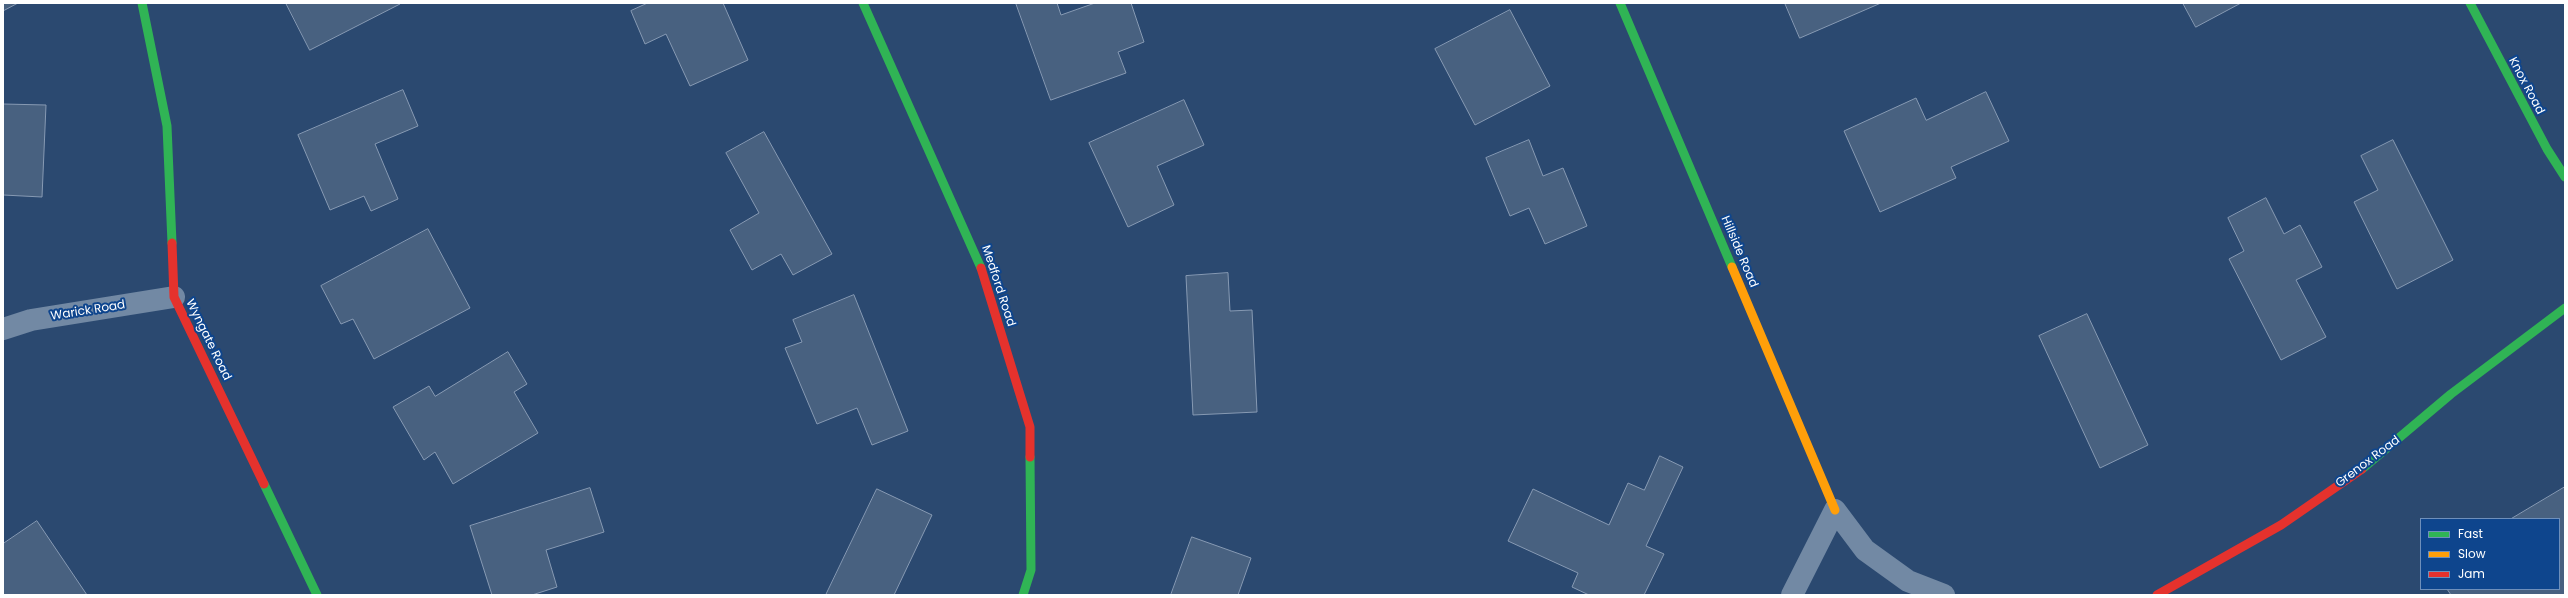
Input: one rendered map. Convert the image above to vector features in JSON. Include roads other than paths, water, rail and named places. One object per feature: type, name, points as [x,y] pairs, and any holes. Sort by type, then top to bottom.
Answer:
[{"type":"street","name":"Wyngate Road","points":[[142,3],[167,126],[174,297],[317,595]]},
{"type":"street","name":"Medford Road","points":[[863,3],[977,255],[1030,428],[1031,570],[1023,595]]},
{"type":"street","name":"Hillside Road","points":[[1620,3],[1836,510]]},
{"type":"street","name":"Knox Road","points":[[2470,3],[2547,149],[2565,177]]},
{"type":"street","name":"Warick Road","points":[[3,330],[31,320],[174,297]]},
{"type":"street","name":"Grenox Road","points":[[2157,595],[2281,525],[2369,464],[2451,394],[2565,308]]},
{"type":"street","points":[[1792,595],[1836,510],[1865,550],[1908,581],[1944,595]]}]
